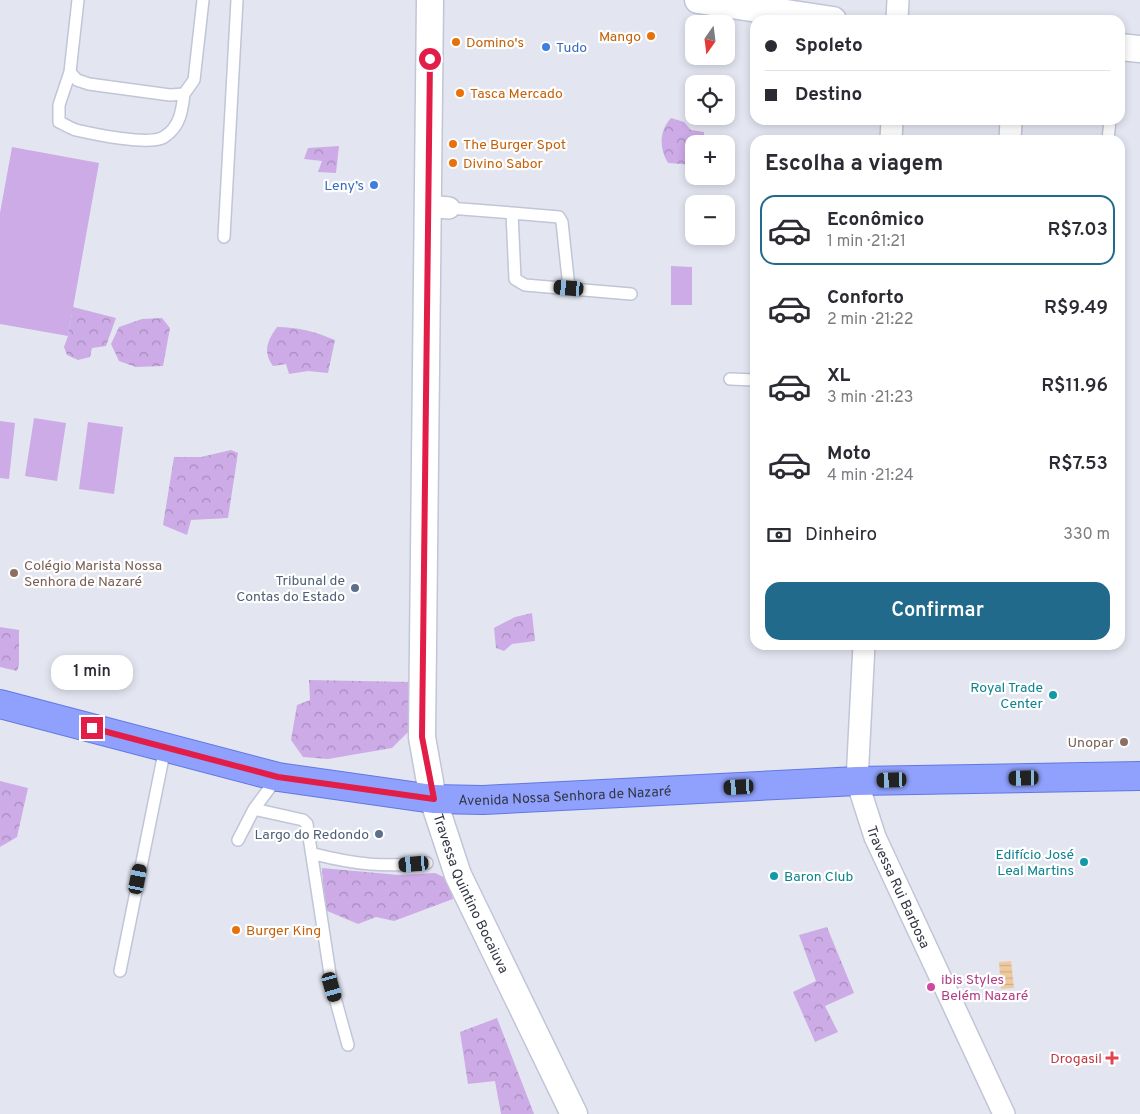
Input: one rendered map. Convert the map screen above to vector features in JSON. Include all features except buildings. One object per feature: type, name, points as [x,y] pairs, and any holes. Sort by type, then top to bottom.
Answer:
[{"type":"main road","name":"Avenida Nossa Senhora de Nazaré","points":[[0,704],[278,777],[434,799],[483,800],[857,781],[1140,776]]},
{"type":"street","name":"Travessa Quintino Bocaiuva","points":[[430,0],[438,207],[422,737],[434,799],[458,875],[574,1114]]},
{"type":"street","points":[[698,0],[799,15]]},
{"type":"street","points":[[897,15],[898,0]]},
{"type":"street","points":[[1125,48],[1140,49]]},
{"type":"street","name":"Travessa Rui Barbosa","points":[[864,650],[857,781],[876,836],[1004,1114]]},
{"type":"lane","points":[[78,0],[70,72],[59,105],[59,122],[74,129],[140,140],[162,138],[176,127],[181,117],[184,94],[194,80],[203,0]]},
{"type":"lane","points":[[224,237],[237,0]]},
{"type":"lane","points":[[70,72],[77,80],[89,84],[170,95],[184,94]]},
{"type":"lane","points":[[438,207],[559,216],[562,222],[569,288]]},
{"type":"lane","points":[[512,213],[515,279],[525,285],[631,294]]},
{"type":"lane","points":[[730,379],[750,380]]},
{"type":"lane","points":[[120,971],[165,747]]},
{"type":"lane","points":[[238,840],[254,809],[278,777]]},
{"type":"lane","points":[[254,809],[303,820],[308,824],[314,854],[332,987],[348,1045]]},
{"type":"lane","points":[[314,854],[352,864],[387,867],[427,863]]},
{"type":"green space","points":[[671,118],[684,122],[691,130],[704,132],[704,135],[685,135],[685,164],[668,163],[665,157],[662,146],[662,134]]},
{"type":"green space","points":[[339,146],[336,173],[318,172],[322,161],[304,159],[308,148]]},
{"type":"green space","points":[[12,147],[99,163],[68,336],[0,324],[0,213]]},
{"type":"green space","points":[[671,266],[692,267],[692,305],[671,305]]},
{"type":"green space","points":[[73,307],[116,318],[106,346],[92,348],[90,357],[78,360],[67,355],[64,347]]},
{"type":"green space","points":[[162,318],[170,328],[163,366],[136,367],[119,361],[111,344],[119,327],[142,319]]},
{"type":"green space","points":[[277,327],[307,331],[335,340],[328,373],[308,371],[289,374],[286,364],[273,366],[267,350],[271,336]]},
{"type":"green space","points":[[34,418],[66,423],[57,481],[25,476]]},
{"type":"green space","points":[[0,421],[15,423],[9,479],[0,478]]},
{"type":"green space","points":[[88,422],[123,427],[114,494],[79,489]]},
{"type":"green space","points":[[231,450],[238,453],[228,518],[191,520],[187,535],[163,525],[174,457],[201,457]]},
{"type":"green space","points":[[532,613],[535,641],[512,644],[504,651],[496,648],[494,628],[515,617]]},
{"type":"green space","points":[[0,627],[19,630],[19,665],[17,671],[0,667]]},
{"type":"green space","points":[[309,680],[412,682],[411,729],[392,748],[328,759],[303,757],[291,740],[297,705],[310,700]]},
{"type":"green space","points":[[0,781],[28,788],[17,837],[0,847]]},
{"type":"green space","points":[[322,868],[399,875],[435,873],[448,879],[453,899],[394,921],[376,917],[358,924],[325,910]]},
{"type":"green space","points":[[827,927],[854,993],[825,1006],[838,1032],[815,1042],[793,992],[816,981],[799,935]]},
{"type":"green space","points":[[497,1018],[534,1114],[501,1114],[495,1081],[468,1084],[460,1032]]},
{"type":"shaded area","points":[[1011,961],[1014,988],[1001,989],[999,962]]},
{"type":"place","name":"Mango","points":[[651,36]]},
{"type":"place","name":"Domino's","points":[[456,42]]},
{"type":"place","name":"Tudo","points":[[546,47]]},
{"type":"place","name":"Tasca Mercado","points":[[460,93]]},
{"type":"place","name":"The Burger Spot","points":[[453,144]]},
{"type":"place","name":"Divino Sabor","points":[[453,163]]},
{"type":"place","name":"Leny’s","points":[[374,185]]},
{"type":"place","name":"Colégio Marista Nossa Senhora de Nazaré","points":[[14,573]]},
{"type":"place","name":"Tribunal de Contas do Estado","points":[[355,588]]},
{"type":"place","name":"Royal Trade Center","points":[[1053,695]]},
{"type":"place","name":"Unopar","points":[[1124,742]]},
{"type":"place","name":"Largo do Redondo","points":[[379,834]]},
{"type":"place","name":"Edifício José Leal Martins","points":[[1084,862]]},
{"type":"place","name":"Baron Club","points":[[774,876]]},
{"type":"place","name":"Burger King","points":[[236,930]]},
{"type":"place","name":"ibis Styles Belém Nazaré","points":[[931,987]]},
{"type":"place","name":"Drogasil","points":[[1112,1058]]},
{"type":"route","points":[[92,728],[278,777],[434,799],[422,737],[430,59]]}]
